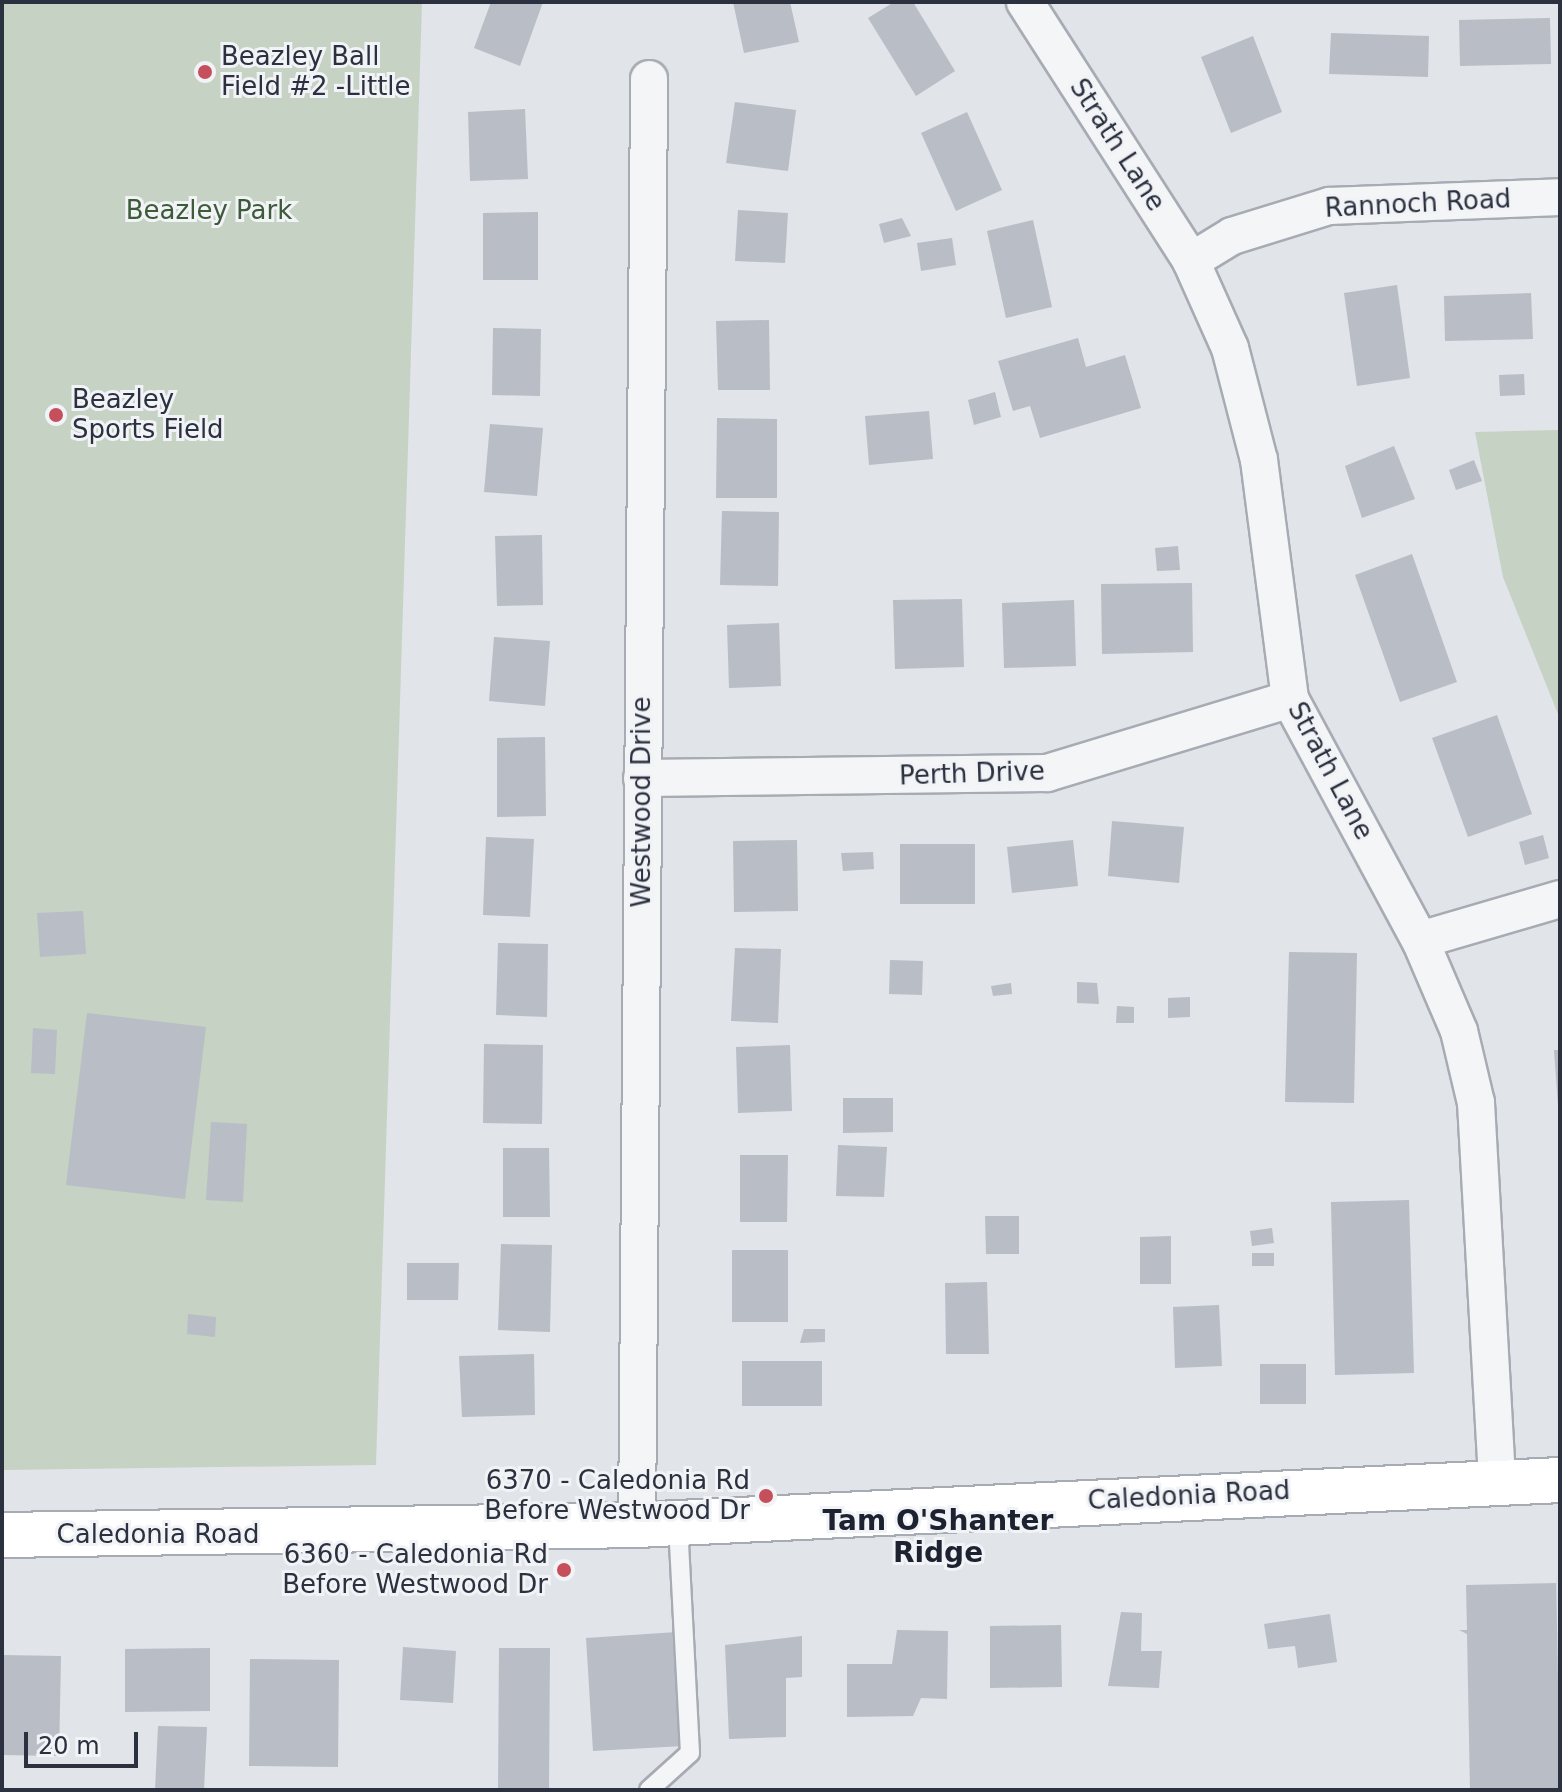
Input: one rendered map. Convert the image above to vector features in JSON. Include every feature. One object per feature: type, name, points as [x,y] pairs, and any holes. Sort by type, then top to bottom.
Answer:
[{"type":"street","name":"Strath Lane","points":[[1025,2],[1191,261],[1230,348],[1259,460],[1290,699],[1420,940],[1459,1031],[1476,1103],[1497,1483]]},
{"type":"street","name":"Westwood Drive","points":[[649,79],[642,778],[658,1524]]},
{"type":"street","name":"Rannoch Road","points":[[1191,261],[1232,236],[1329,206],[1560,197]]},
{"type":"street","name":"Perth Drive","points":[[642,778],[1047,773],[1290,699]]},
{"type":"street","points":[[1420,940],[1560,899]]},
{"type":"street","name":"Caledonia Road","points":[[2,1535],[658,1524],[1560,1480]]},
{"type":"lane","points":[[649,1790],[690,1753],[658,1524]]},
{"type":"green space","name":"Beazley Park","points":[[2,2],[422,2],[376,1465],[2,1470]]},
{"type":"green space","points":[[1560,430],[1560,719],[1503,577],[1475,432]]},
{"type":"building","points":[[491,2],[543,2],[520,66],[474,48]]},
{"type":"building","points":[[733,2],[790,2],[799,42],[744,53]]},
{"type":"building","points":[[894,2],[913,2],[955,71],[916,96],[868,18]]},
{"type":"building","points":[[1550,18],[1551,64],[1460,66],[1459,20]]},
{"type":"building","points":[[1331,33],[1429,36],[1428,77],[1329,74]]},
{"type":"building","points":[[1253,36],[1282,112],[1231,133],[1201,57]]},
{"type":"building","points":[[735,102],[796,110],[788,171],[726,163]]},
{"type":"building","points":[[525,109],[528,179],[470,181],[468,112]]},
{"type":"building","points":[[967,112],[1002,190],[956,211],[921,133]]},
{"type":"building","points":[[738,210],[788,213],[785,263],[735,261]]},
{"type":"building","points":[[538,212],[538,280],[483,280],[483,213]]},
{"type":"building","points":[[902,218],[911,236],[884,243],[879,224]]},
{"type":"building","points":[[1033,220],[1052,307],[1006,318],[987,231]]},
{"type":"building","points":[[952,238],[956,265],[921,271],[917,243]]},
{"type":"building","points":[[1397,285],[1410,378],[1357,386],[1344,293]]},
{"type":"building","points":[[1531,293],[1533,339],[1445,341],[1444,296]]},
{"type":"building","points":[[769,320],[770,390],[718,390],[716,321]]},
{"type":"building","points":[[493,328],[541,329],[540,396],[492,395]]},
{"type":"building","points":[[1078,338],[1086,367],[1125,355],[1141,408],[1040,438],[1030,406],[1013,411],[998,361]]},
{"type":"building","points":[[1524,374],[1525,395],[1500,396],[1499,375]]},
{"type":"building","points":[[995,392],[1001,417],[974,425],[968,400]]},
{"type":"building","points":[[929,411],[933,459],[869,465],[865,416]]},
{"type":"building","points":[[717,418],[777,419],[777,498],[716,498]]},
{"type":"building","points":[[490,424],[543,428],[537,496],[484,492]]},
{"type":"building","points":[[1394,446],[1415,499],[1362,518],[1345,466]]},
{"type":"building","points":[[1474,460],[1482,481],[1456,490],[1449,470]]},
{"type":"building","points":[[722,511],[779,512],[778,586],[720,585]]},
{"type":"building","points":[[542,535],[543,605],[497,606],[495,536]]},
{"type":"building","points":[[1178,546],[1180,570],[1157,571],[1155,548]]},
{"type":"building","points":[[1412,554],[1457,682],[1400,702],[1355,575]]},
{"type":"building","points":[[1192,583],[1193,652],[1102,654],[1101,584]]},
{"type":"building","points":[[962,599],[964,667],[895,669],[893,600]]},
{"type":"building","points":[[1074,600],[1076,666],[1004,668],[1002,603]]},
{"type":"building","points":[[779,623],[781,686],[729,688],[727,625]]},
{"type":"building","points":[[494,637],[550,641],[545,706],[489,701]]},
{"type":"building","points":[[1497,715],[1532,814],[1468,837],[1432,738]]},
{"type":"building","points":[[545,737],[546,816],[497,817],[497,738]]},
{"type":"building","points":[[1112,821],[1184,827],[1179,883],[1108,876]]},
{"type":"building","points":[[1543,835],[1549,858],[1525,865],[1519,842]]},
{"type":"building","points":[[486,837],[534,839],[530,917],[483,915]]},
{"type":"building","points":[[797,840],[798,911],[734,912],[733,841]]},
{"type":"building","points":[[1073,840],[1078,886],[1012,893],[1007,847]]},
{"type":"building","points":[[900,844],[975,844],[975,904],[900,904]]},
{"type":"building","points":[[873,852],[874,869],[843,871],[841,853]]},
{"type":"building","points":[[83,911],[86,954],[40,957],[37,913]]},
{"type":"building","points":[[498,943],[548,944],[547,1017],[496,1015]]},
{"type":"building","points":[[735,948],[781,949],[778,1023],[731,1021]]},
{"type":"building","points":[[1289,952],[1357,953],[1354,1103],[1285,1102]]},
{"type":"building","points":[[890,960],[923,961],[922,995],[889,994]]},
{"type":"building","points":[[1077,982],[1097,983],[1099,1004],[1077,1003]]},
{"type":"building","points":[[1011,983],[1012,994],[993,996],[991,986]]},
{"type":"building","points":[[1190,997],[1190,1017],[1168,1018],[1168,998]]},
{"type":"building","points":[[1117,1006],[1134,1007],[1134,1023],[1116,1023]]},
{"type":"building","points":[[87,1013],[206,1027],[185,1199],[66,1185]]},
{"type":"building","points":[[33,1028],[57,1030],[55,1074],[31,1073]]},
{"type":"building","points":[[484,1044],[543,1045],[542,1124],[483,1123]]},
{"type":"building","points":[[790,1045],[792,1111],[738,1113],[736,1047]]},
{"type":"building","points":[[1554,1050],[1560,1050],[1560,1105],[1558,1105]]},
{"type":"building","points":[[843,1098],[893,1098],[893,1132],[843,1133]]},
{"type":"building","points":[[211,1122],[247,1124],[243,1202],[206,1200]]},
{"type":"building","points":[[838,1145],[887,1147],[884,1197],[836,1196]]},
{"type":"building","points":[[503,1148],[549,1148],[550,1217],[503,1217]]},
{"type":"building","points":[[740,1155],[788,1155],[787,1222],[740,1222]]},
{"type":"building","points":[[1409,1200],[1414,1373],[1335,1375],[1331,1202]]},
{"type":"building","points":[[985,1216],[1019,1216],[1019,1254],[986,1254]]},
{"type":"building","points":[[1272,1228],[1274,1243],[1252,1246],[1250,1231]]},
{"type":"building","points":[[1171,1236],[1171,1284],[1140,1284],[1140,1237]]},
{"type":"building","points":[[501,1244],[552,1245],[550,1332],[498,1330]]},
{"type":"building","points":[[732,1250],[788,1250],[788,1322],[732,1322]]},
{"type":"building","points":[[1252,1253],[1274,1253],[1274,1266],[1252,1266]]},
{"type":"building","points":[[407,1263],[459,1263],[458,1300],[407,1300]]},
{"type":"building","points":[[987,1282],[989,1354],[946,1354],[945,1283]]},
{"type":"building","points":[[1219,1305],[1222,1366],[1175,1368],[1173,1307]]},
{"type":"building","points":[[188,1314],[216,1317],[215,1337],[187,1334]]},
{"type":"building","points":[[804,1329],[825,1329],[825,1342],[800,1343]]},
{"type":"building","points":[[534,1354],[535,1415],[462,1417],[459,1356]]},
{"type":"building","points":[[742,1361],[822,1361],[822,1406],[742,1406]]},
{"type":"building","points":[[1260,1364],[1306,1364],[1306,1404],[1260,1404]]},
{"type":"building","points":[[1556,1571],[1560,1788],[1470,1790],[1467,1634],[1459,1630],[1467,1630],[1466,1585],[1556,1583]]},
{"type":"building","points":[[1121,1612],[1142,1613],[1141,1651],[1162,1651],[1159,1688],[1108,1686]]},
{"type":"building","points":[[1330,1614],[1337,1662],[1298,1668],[1295,1646],[1268,1649],[1264,1624]]},
{"type":"building","points":[[1061,1625],[1062,1687],[990,1688],[990,1626]]},
{"type":"building","points":[[897,1630],[948,1631],[947,1699],[921,1698],[913,1716],[847,1717],[847,1664],[892,1664]]},
{"type":"building","points":[[677,1632],[684,1746],[593,1751],[586,1638]]},
{"type":"building","points":[[802,1636],[802,1677],[786,1678],[786,1737],[729,1739],[725,1645]]},
{"type":"building","points":[[403,1647],[456,1651],[453,1703],[400,1700]]},
{"type":"building","points":[[210,1648],[210,1711],[125,1712],[125,1649]]},
{"type":"building","points":[[499,1648],[550,1648],[549,1790],[498,1790]]},
{"type":"building","points":[[2,1655],[61,1656],[59,1756],[2,1755]]},
{"type":"building","points":[[250,1659],[339,1660],[338,1767],[249,1766]]},
{"type":"building","points":[[158,1726],[207,1727],[204,1790],[155,1790]]},
{"type":"place","name":"Beazley Ball Field #2 -Little","points":[[205,72]]},
{"type":"place","name":"Beazley Sports Field","points":[[56,415]]},
{"type":"place","name":"6370 - Caledonia Rd Before Westwood Dr","points":[[766,1496]]},
{"type":"place","name":"6360 - Caledonia Rd Before Westwood Dr","points":[[564,1570]]},
{"type":"district","name":"Tam O'Shanter Ridge","points":[[938,1537]]}]
